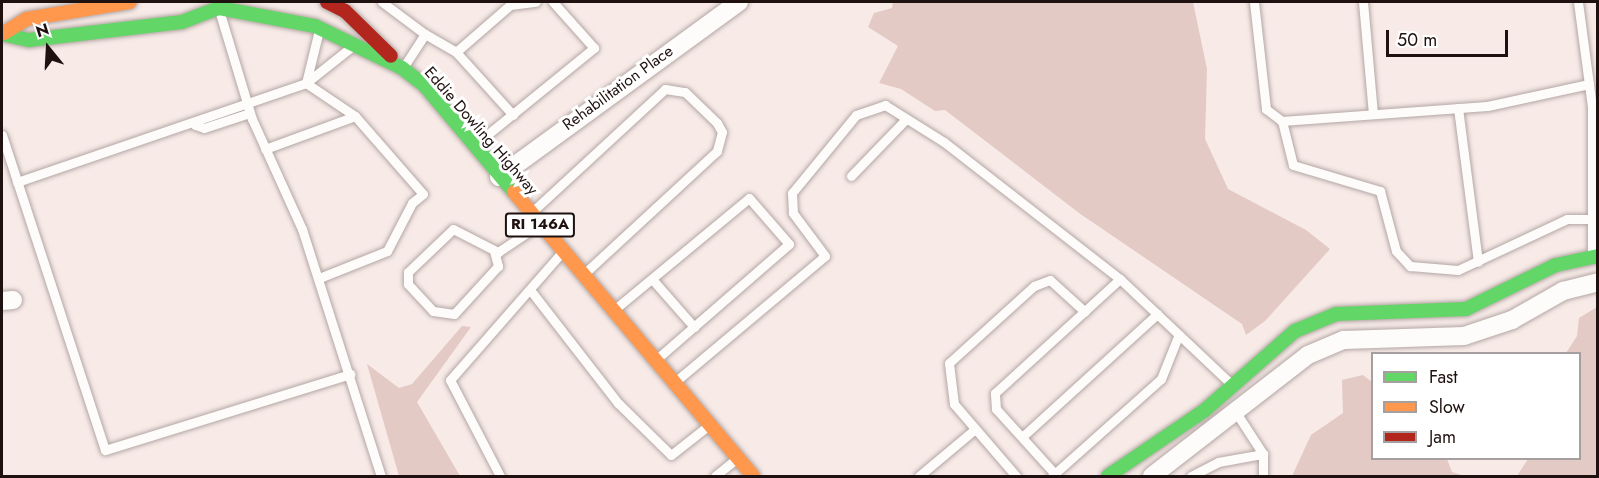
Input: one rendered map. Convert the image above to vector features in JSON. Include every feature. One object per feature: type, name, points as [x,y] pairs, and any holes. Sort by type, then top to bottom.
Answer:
[{"type":"main road","name":"RI 146A","points":[[3,34],[26,19],[130,2]]},
{"type":"main road","name":"RI 146A","points":[[204,2],[218,4]]},
{"type":"main road","points":[[327,2],[347,6],[402,68]]},
{"type":"main road","name":"RI 146A","points":[[3,34],[29,40],[182,22],[218,4]]},
{"type":"main road","name":"Eddie Dowling Highway","points":[[218,4],[320,28],[402,68],[475,145],[499,177],[753,477]]},
{"type":"main road","points":[[1108,477],[1232,385],[1295,331],[1336,314],[1467,309],[1556,265],[1595,257]]},
{"type":"street","name":"Rehabilitation Place","points":[[499,177],[740,2]]},
{"type":"street","points":[[1152,477],[1237,414],[1308,355],[1344,340],[1464,336],[1512,320],[1563,291],[1598,282]]},
{"type":"lane","points":[[382,2],[425,34],[456,52],[513,115]]},
{"type":"lane","points":[[456,52],[510,5],[536,2]]},
{"type":"lane","points":[[475,145],[594,48],[553,2]]},
{"type":"lane","points":[[1254,2],[1266,109],[1282,121],[1293,165],[1380,191],[1396,251],[1410,266],[1458,270],[1567,219],[1595,219]]},
{"type":"lane","points":[[1363,2],[1373,114]]},
{"type":"lane","points":[[1578,2],[1595,123],[1595,257]]},
{"type":"lane","points":[[218,4],[250,113],[319,278],[381,477]]},
{"type":"lane","points":[[306,83],[320,28]]},
{"type":"lane","points":[[402,68],[425,34]]},
{"type":"lane","points":[[17,182],[195,125],[202,117],[306,83],[354,45]]},
{"type":"lane","points":[[306,83],[355,116],[423,194],[412,203],[387,251],[319,278]]},
{"type":"lane","points":[[1282,121],[1458,108],[1589,84]]},
{"type":"lane","points":[[494,251],[498,266],[453,314],[433,310],[408,284],[408,272],[453,229],[494,251],[505,250],[580,166],[665,89],[686,92],[722,132],[717,151],[582,274]]},
{"type":"lane","points":[[674,382],[825,256],[793,213],[792,193],[824,150],[856,115],[885,105],[1120,279],[1232,385]]},
{"type":"lane","points":[[1458,108],[1478,262]]},
{"type":"lane","points":[[195,125],[204,128],[250,113]]},
{"type":"lane","points":[[265,149],[355,116]]},
{"type":"lane","points":[[851,176],[906,119]]},
{"type":"lane","points":[[2,135],[105,450],[350,374]]},
{"type":"lane","points":[[613,311],[749,198],[789,244],[656,360]]},
{"type":"lane","points":[[500,477],[450,380],[531,291],[562,251]]},
{"type":"lane","points":[[652,279],[694,327]]},
{"type":"lane","points":[[1120,279],[995,393],[996,409],[1054,475],[1161,380],[1179,334]]},
{"type":"lane","points":[[1016,477],[954,404],[949,363],[1034,286],[1050,280],[1085,312]]},
{"type":"lane","points":[[531,291],[618,403],[671,455],[710,424]]},
{"type":"lane","points":[[1022,438],[1157,314]]},
{"type":"lane","points":[[1237,414],[1263,454],[1263,477]]},
{"type":"lane","points":[[919,477],[975,429]]},
{"type":"lane","points":[[1191,477],[1218,462],[1263,454]]},
{"type":"lane","points":[[715,477],[738,458]]},
{"type":"shaded area","points":[[893,2],[1193,2],[1207,69],[1205,139],[1228,189],[1306,230],[1330,249],[1265,321],[1246,335],[1242,324],[1079,213],[945,110],[935,111],[901,89],[879,83],[898,46],[868,27],[874,13],[892,8]]},
{"type":"shaded area","points":[[1597,307],[1597,476],[1517,476],[1527,460],[1581,460],[1581,352],[1567,352],[1577,336],[1579,318]]},
{"type":"shaded area","points":[[462,326],[471,327],[417,402],[460,476],[399,476],[367,364],[399,388],[412,384]]},
{"type":"shaded area","points":[[1363,375],[1371,381],[1371,460],[1447,460],[1452,472],[1465,476],[1292,476],[1311,435],[1343,413],[1342,380]]},
{"type":"traffic: fast","points":[[2,34],[29,40],[182,22],[219,8]]},
{"type":"traffic: fast","points":[[219,8],[315,26],[402,68],[425,86],[514,192]]},
{"type":"traffic: fast","points":[[1108,476],[1205,410],[1295,331],[1336,314],[1466,309],[1556,265],[1598,256]]},
{"type":"traffic: slow","points":[[4,33],[26,19],[130,2]]},
{"type":"traffic: slow","points":[[514,192],[753,476]]},
{"type":"traffic: jam","points":[[327,2],[345,11],[391,56]]}]
